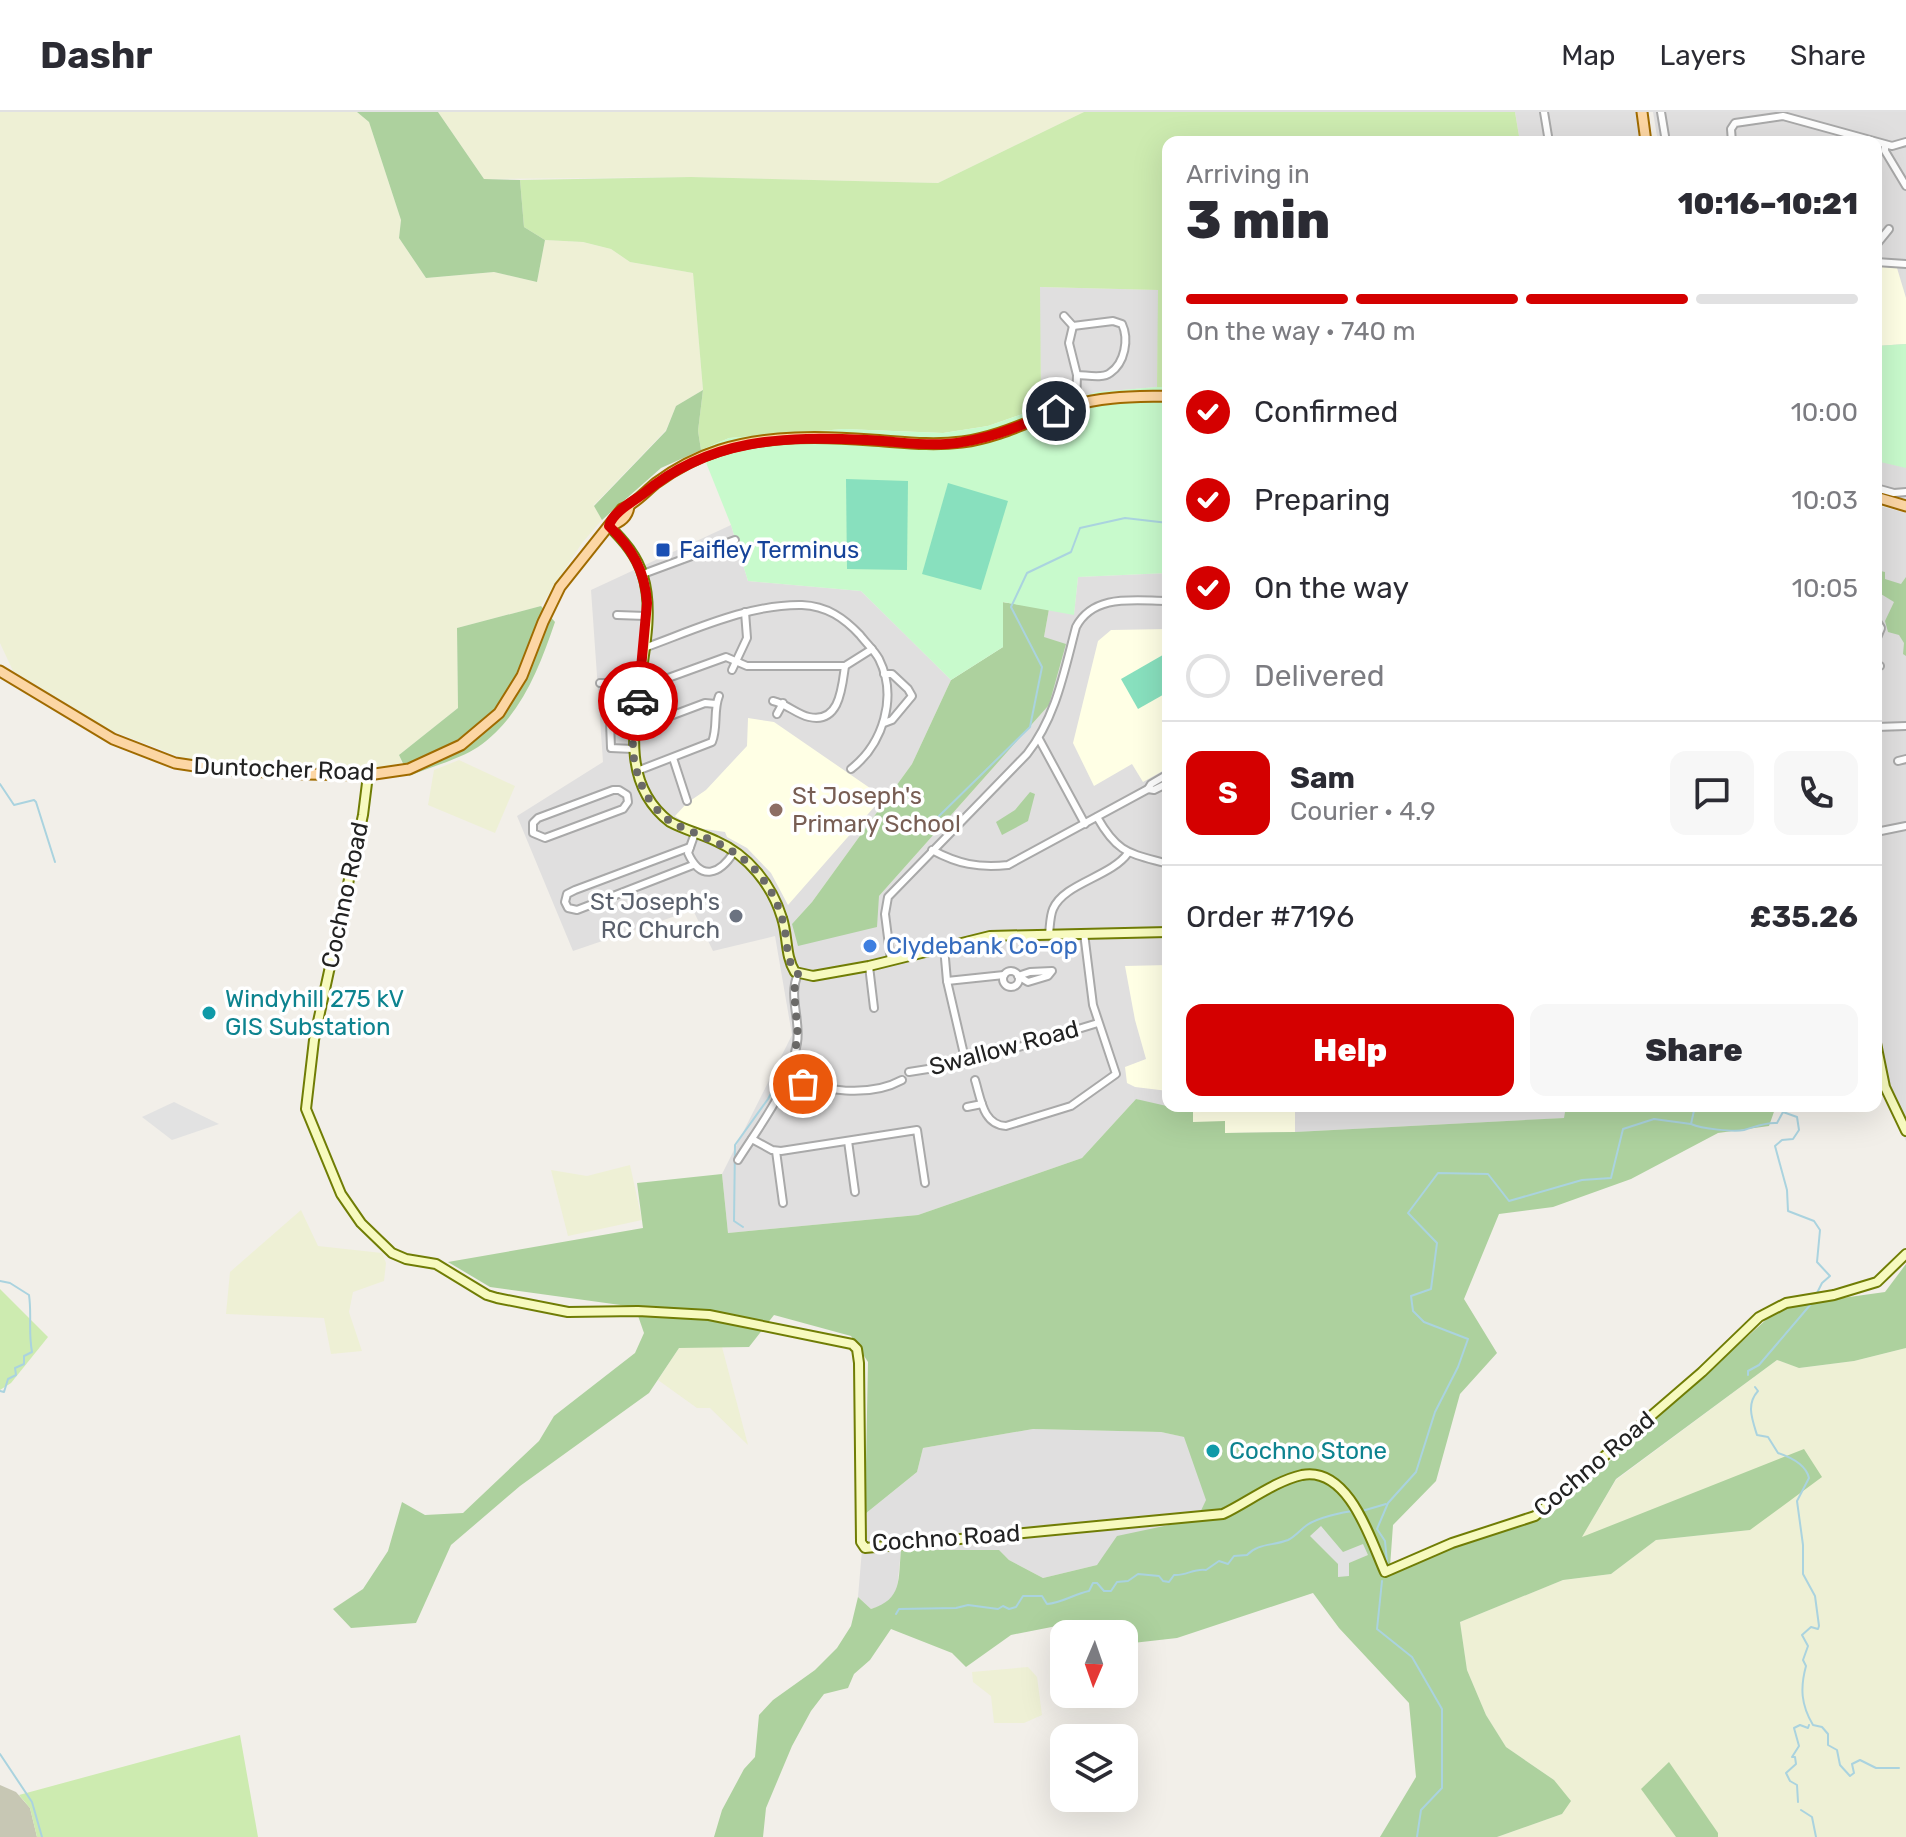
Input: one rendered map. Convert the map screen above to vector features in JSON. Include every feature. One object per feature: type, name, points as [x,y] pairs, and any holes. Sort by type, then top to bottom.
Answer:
[{"type":"main road","points":[[609,526],[620,521],[628,513],[629,506],[659,481],[701,457],[737,446],[809,439],[919,444],[965,442],[1004,432],[1076,405],[1108,399],[1162,396]]},
{"type":"main road","points":[[1882,499],[1906,506]]},
{"type":"main road","name":"Duntocher Road","points":[[0,671],[113,739],[175,763],[244,771],[368,775],[409,769],[461,745],[499,713],[522,676],[560,587],[616,515],[629,506]]},
{"type":"street","points":[[1544,112],[1548,136]]},
{"type":"street","points":[[1642,117],[1661,116],[1665,136]]},
{"type":"street","points":[[1732,136],[1735,123],[1783,116],[1843,136]]},
{"type":"street","points":[[1906,142],[1882,149],[1906,186]]},
{"type":"street","points":[[1882,238],[1889,229]]},
{"type":"street","points":[[1882,262],[1906,264]]},
{"type":"street","points":[[1064,316],[1073,326]]},
{"type":"street","points":[[1073,326],[1113,321],[1122,324],[1126,331],[1125,353],[1111,373],[1077,375]]},
{"type":"street","points":[[1073,326],[1069,343],[1077,375],[1076,405]]},
{"type":"street","points":[[1882,490],[1906,492]]},
{"type":"street","points":[[619,536],[620,521]]},
{"type":"street","points":[[609,526],[637,560],[643,574],[647,603],[633,749],[642,788],[663,817],[734,852],[760,876],[776,900],[790,961],[798,974],[794,991],[798,1037],[788,1078],[774,1107],[738,1160]]},
{"type":"street","points":[[643,574],[735,540]]},
{"type":"street","points":[[891,961],[886,903],[893,891],[1039,739],[1050,719],[1076,627],[1082,617],[1110,601],[1162,601]]},
{"type":"street","points":[[644,648],[745,612],[802,605],[825,609],[845,619],[879,660],[887,695],[884,723],[878,739],[866,756],[851,769]]},
{"type":"street","points":[[732,670],[747,638],[745,612]]},
{"type":"street","points":[[617,615],[646,616]]},
{"type":"street","points":[[657,682],[721,658],[747,666],[845,666],[872,649]]},
{"type":"street","points":[[773,701],[783,703],[807,717],[821,718],[833,711],[840,701],[845,666]]},
{"type":"street","points":[[884,674],[892,674],[912,696],[892,720],[884,723]]},
{"type":"street","points":[[600,683],[640,684]]},
{"type":"street","points":[[637,771],[712,742],[719,696]]},
{"type":"street","points":[[657,721],[705,703],[716,704]]},
{"type":"street","points":[[777,714],[783,703]]},
{"type":"street","points":[[821,718],[822,728]]},
{"type":"street","points":[[610,721],[611,748],[633,749]]},
{"type":"street","points":[[1882,727],[1906,726]]},
{"type":"street","points":[[1039,739],[1085,824]]},
{"type":"street","points":[[673,758],[687,801]]},
{"type":"street","name":"Cochno Road","points":[[368,775],[363,815],[314,1040],[306,1109],[341,1194],[361,1223],[392,1253],[406,1259],[436,1264],[487,1295],[568,1312],[638,1311],[709,1315],[852,1344],[857,1349],[859,1363],[861,1542],[865,1548],[1223,1514],[1306,1474],[1329,1479],[1358,1512],[1385,1572],[1452,1543],[1535,1516],[1702,1372],[1759,1317],[1786,1303],[1867,1286],[1881,1279],[1906,1254]]},
{"type":"street","points":[[932,850],[967,865],[1008,865],[1148,789],[1162,778]]},
{"type":"street","points":[[1148,789],[1162,786]]},
{"type":"street","points":[[627,795],[642,788]]},
{"type":"street","points":[[613,790],[623,791],[627,795],[628,802],[623,809],[545,838],[533,833],[533,823],[538,818],[613,790]]},
{"type":"street","points":[[1097,817],[1111,842],[1128,853],[1162,862]]},
{"type":"street","points":[[1882,831],[1906,826]]},
{"type":"street","points":[[695,833],[688,853],[693,865],[704,872],[717,871],[726,866],[734,852]]},
{"type":"street","points":[[690,847],[575,890],[567,894],[565,902],[568,908],[577,910],[693,865]]},
{"type":"street","points":[[1049,934],[1053,910],[1061,897],[1121,863],[1128,853]]},
{"type":"street","points":[[798,974],[813,976],[869,966],[990,936],[1162,932]]},
{"type":"street","points":[[975,1080],[991,1122],[1001,1126],[1071,1106],[1116,1074],[1089,986],[1084,933]]},
{"type":"street","points":[[944,947],[947,981],[966,1063]]},
{"type":"street","points":[[869,966],[874,1008]]},
{"type":"street","points":[[947,981],[1004,975],[1013,971],[1018,976],[1017,983],[1010,986],[1004,982],[1004,975]]},
{"type":"street","name":"Swallow Road","points":[[909,1072],[966,1063],[1098,1023]]},
{"type":"street","points":[[1882,1072],[1884,1082],[1902,1113],[1906,1131]]},
{"type":"street","name":"Swallow Road","points":[[788,1078],[818,1087],[845,1090],[883,1089],[902,1080]]},
{"type":"street","points":[[967,1107],[982,1104]]},
{"type":"street","points":[[752,1139],[776,1151],[917,1130],[925,1183]]},
{"type":"street","points":[[848,1141],[855,1192]]},
{"type":"street","points":[[776,1151],[783,1203]]},
{"type":"shaded area","points":[[0,112],[357,112],[369,122],[401,220],[399,238],[426,278],[494,272],[537,282],[545,240],[583,242],[611,249],[630,262],[693,273],[703,390],[676,406],[666,430],[594,505],[602,520],[582,543],[541,606],[457,628],[458,708],[399,755],[403,765],[350,769],[191,761],[112,731],[13,671],[0,643]]},
{"type":"shaded area","points":[[438,112],[1084,112],[938,183],[691,177],[484,179]]},
{"type":"shaded area","points":[[1515,112],[1638,112],[1640,136],[1519,136]]},
{"type":"shaded area","points":[[1653,112],[1906,112],[1906,504],[1882,498],[1882,136],[1657,136]]},
{"type":"shaded area","points":[[1882,267],[1897,268],[1906,298],[1906,344],[1882,346]]},
{"type":"shaded area","points":[[1039,287],[1159,290],[1157,387],[1098,392],[1037,409],[1041,401]]},
{"type":"shaded area","points":[[1882,507],[1906,513],[1906,1141],[1884,1094]]},
{"type":"shaded area","points":[[731,525],[748,581],[861,591],[951,680],[912,764],[812,902],[792,924],[879,896],[1049,705],[1044,637],[1049,609],[1074,614],[1078,577],[1162,573],[1162,1109],[1136,1099],[1082,1158],[918,1215],[728,1233],[722,1174],[792,1035],[775,936],[713,951],[693,910],[573,951],[517,816],[603,762],[591,590]]},
{"type":"shaded area","points":[[1162,629],[1162,771],[1143,782],[1132,764],[1094,786],[1073,743],[1098,641],[1111,630]]},
{"type":"shaded area","name":"St Joseph's Primary School","points":[[748,718],[774,722],[883,797],[788,905],[771,873],[747,848],[727,837],[725,832],[691,827],[675,816],[706,790],[747,746]]},
{"type":"shaded area","points":[[459,760],[515,786],[495,833],[428,805],[434,770]]},
{"type":"shaded area","points":[[1162,965],[1162,1090],[1127,1083],[1125,1067],[1146,1059],[1125,966]]},
{"type":"shaded area","points":[[174,1102],[219,1124],[172,1140],[142,1117]]},
{"type":"shaded area","points":[[1170,1112],[1566,1112],[1565,1118],[1225,1133]]},
{"type":"shaded area","points":[[1193,1112],[1295,1112],[1295,1132],[1225,1133],[1193,1122]]},
{"type":"shaded area","points":[[630,1165],[642,1220],[568,1236],[551,1170],[587,1176]]},
{"type":"shaded area","points":[[301,1210],[318,1246],[382,1253],[386,1263],[384,1281],[353,1292],[349,1312],[362,1351],[331,1354],[324,1318],[226,1314],[230,1272]]},
{"type":"shaded area","points":[[722,1347],[748,1445],[710,1408],[697,1408],[658,1380],[679,1348]]},
{"type":"shaded area","points":[[1906,1348],[1906,1837],[1497,1837],[1562,1814],[1554,1780],[1506,1747],[1486,1715],[1467,1670],[1460,1622],[1563,1580],[1611,1574],[1656,1540],[1750,1530],[1581,1538],[1616,1480],[1777,1360],[1800,1368],[1854,1361]]},
{"type":"shaded area","points":[[1033,1429],[1161,1432],[1185,1437],[1207,1500],[1197,1519],[1097,1565],[1043,1578],[1009,1560],[998,1550],[901,1550],[897,1590],[887,1604],[871,1609],[858,1597],[865,1514],[917,1472],[923,1448]]},
{"type":"shaded area","points":[[1321,1526],[1343,1552],[1363,1544],[1368,1555],[1349,1563],[1349,1576],[1338,1577],[1338,1564],[1310,1536]]},
{"type":"shaded area","points":[[1028,1667],[1037,1677],[1042,1715],[1024,1723],[994,1723],[991,1696],[973,1682],[972,1672]]},
{"type":"shaded area","points":[[0,1785],[16,1792],[30,1808],[37,1837],[0,1837]]},
{"type":"green space","points":[[357,112],[438,112],[484,179],[520,180],[524,227],[545,240],[537,282],[494,272],[426,278],[399,238],[401,220],[369,122]]},
{"type":"green space","points":[[1084,112],[1515,112],[1519,136],[1162,136],[1162,387],[1157,387],[1158,290],[1040,287],[1041,401],[1037,409],[988,426],[943,433],[844,429],[729,438],[701,450],[698,431],[703,390],[693,273],[630,262],[611,249],[583,242],[545,240],[524,227],[520,180],[691,177],[938,183]]},
{"type":"green space","points":[[1906,344],[1906,468],[1882,462],[1882,346]]},
{"type":"green space","points":[[1162,387],[1162,573],[1078,577],[1074,615],[1003,602],[1003,647],[951,680],[861,591],[748,581],[731,525],[701,450],[729,438],[844,429],[943,433],[988,426],[1098,392]]},
{"type":"green space","points":[[703,390],[698,431],[701,450],[661,468],[602,520],[594,506],[666,431],[676,406]]},
{"type":"green space","points":[[846,479],[908,481],[907,570],[847,569]]},
{"type":"green space","points":[[948,483],[1008,501],[981,590],[922,574]]},
{"type":"green space","points":[[1882,571],[1885,572],[1885,579],[1901,584],[1906,577],[1906,656],[1903,654],[1904,643],[1899,635],[1888,632],[1885,621],[1894,602],[1882,595]]},
{"type":"green space","points":[[1002,602],[1049,609],[1044,637],[1066,644],[1049,705],[879,896],[877,927],[798,946],[792,924],[812,902],[912,764],[951,680],[1003,647]]},
{"type":"green space","points":[[541,606],[555,622],[535,675],[506,722],[470,752],[409,776],[399,755],[458,708],[457,628]]},
{"type":"green space","points":[[1162,655],[1162,695],[1138,709],[1121,679]]},
{"type":"green space","points":[[1030,792],[1035,794],[1028,821],[1002,835],[996,822],[1015,810]]},
{"type":"green space","points":[[1136,1099],[1162,1105],[1162,1112],[1193,1112],[1193,1122],[1225,1121],[1225,1133],[1564,1118],[1565,1112],[1774,1112],[1769,1126],[1718,1133],[1631,1179],[1553,1207],[1499,1214],[1464,1299],[1497,1353],[1460,1394],[1436,1481],[1393,1525],[1390,1567],[1549,1516],[1768,1318],[1792,1305],[1885,1292],[1906,1264],[1906,1348],[1854,1361],[1799,1368],[1777,1360],[1616,1479],[1582,1537],[1804,1449],[1822,1477],[1750,1530],[1656,1540],[1611,1574],[1563,1580],[1460,1622],[1467,1670],[1486,1715],[1506,1747],[1554,1780],[1571,1801],[1562,1814],[1497,1837],[1380,1837],[1416,1777],[1409,1703],[1339,1628],[1313,1593],[1177,1638],[1138,1642],[1138,1620],[1050,1620],[1050,1627],[1011,1635],[966,1667],[952,1653],[891,1629],[870,1660],[854,1674],[848,1688],[824,1694],[811,1711],[792,1746],[766,1808],[763,1837],[714,1837],[722,1810],[744,1769],[755,1757],[759,1715],[837,1648],[851,1626],[858,1597],[871,1609],[889,1600],[899,1579],[901,1550],[999,1550],[1009,1560],[1043,1578],[1097,1565],[1117,1536],[1197,1519],[1206,1500],[1184,1437],[1161,1432],[1033,1429],[923,1448],[917,1472],[865,1514],[868,1362],[851,1336],[774,1315],[749,1347],[679,1348],[649,1393],[520,1486],[451,1545],[416,1623],[351,1628],[333,1609],[363,1589],[388,1551],[402,1502],[425,1515],[463,1513],[539,1441],[554,1416],[635,1353],[644,1333],[635,1307],[490,1287],[448,1262],[643,1228],[637,1183],[722,1174],[728,1233],[918,1215],[1082,1158]]},
{"type":"green space","points":[[0,1289],[48,1337],[11,1383],[0,1390]]},
{"type":"green space","points":[[240,1735],[258,1837],[37,1837],[30,1808],[19,1795]]},
{"type":"green space","points":[[1669,1762],[1718,1837],[1676,1837],[1641,1789]]},
{"type":"waterway","points":[[939,816],[1030,727],[1042,667],[1011,607],[1027,573],[1071,552],[1080,528],[1125,518],[1162,522]]},
{"type":"waterway","points":[[0,784],[14,805],[36,802],[55,862]]},
{"type":"waterway","points":[[743,1227],[734,1221],[735,1145],[768,1099],[791,1056]]},
{"type":"waterway","points":[[1387,1562],[1385,1541],[1377,1529],[1388,1503],[1416,1472],[1435,1412],[1458,1367],[1468,1339],[1424,1322],[1413,1311],[1411,1296],[1431,1289],[1437,1243],[1408,1213],[1438,1173],[1488,1174],[1509,1201],[1582,1180],[1611,1178],[1623,1129],[1654,1119],[1691,1124],[1694,1112]]},
{"type":"waterway","points":[[1691,1124],[1739,1131],[1777,1123],[1783,1112],[1797,1117],[1799,1130],[1793,1139],[1782,1140],[1775,1146],[1787,1190],[1788,1211],[1814,1221],[1820,1230],[1817,1262],[1830,1276],[1817,1293]]},
{"type":"waterway","points":[[0,1281],[10,1283],[29,1295],[32,1352],[24,1356],[24,1364],[15,1368],[16,1375],[8,1379],[4,1392],[0,1391]]},
{"type":"waterway","points":[[1748,1375],[1748,1371],[1759,1365],[1811,1304]]},
{"type":"waterway","points":[[1755,1387],[1758,1391],[1752,1401],[1751,1412],[1757,1435],[1768,1437],[1778,1453],[1801,1465],[1809,1478],[1797,1501],[1803,1574],[1815,1596],[1819,1626],[1818,1629],[1811,1627],[1802,1635],[1808,1646],[1803,1660],[1806,1666],[1802,1689],[1806,1710],[1813,1725],[1822,1727],[1828,1734],[1828,1745],[1837,1750],[1840,1765],[1850,1776],[1854,1773],[1852,1764],[1860,1760],[1876,1768],[1899,1768]]},
{"type":"waterway","points":[[1362,1511],[1386,1504]]},
{"type":"waterway","points":[[896,1614],[899,1609],[968,1605],[998,1609],[1003,1606],[1009,1609],[1016,1607],[1023,1596],[1042,1596],[1047,1604],[1089,1591],[1093,1583],[1104,1591],[1111,1591],[1117,1582],[1128,1581],[1138,1574],[1159,1576],[1169,1582],[1174,1575],[1206,1570],[1219,1561],[1228,1564],[1234,1556],[1247,1555],[1261,1547],[1288,1540],[1317,1520],[1355,1511]]},
{"type":"waterway","points":[[1382,1581],[1377,1629],[1412,1657],[1442,1709],[1442,1788],[1421,1810],[1417,1837]]},
{"type":"waterway","points":[[1798,1802],[1797,1785],[1790,1781],[1786,1773],[1796,1764],[1795,1757],[1792,1757],[1799,1746],[1794,1728],[1800,1725],[1808,1728],[1809,1725]]},
{"type":"waterway","points":[[0,1754],[32,1802],[42,1837]]},
{"type":"waterway","points":[[1801,1810],[1812,1817],[1816,1837]]},
{"type":"way so far","points":[[638,701],[633,749],[642,788],[652,803],[670,822],[734,852],[760,876],[776,900],[792,969],[798,974],[794,991],[798,1037],[788,1078],[803,1084]]},
{"type":"place","name":"Faifley Terminus","points":[[663,550]]},
{"type":"place","name":"St Joseph's Primary School","points":[[776,810]]},
{"type":"place","name":"St Joseph's RC Church","points":[[736,916]]},
{"type":"place","name":"Clydebank Co-op","points":[[870,946]]},
{"type":"place","name":"Windyhill 275 kV GIS Substation","points":[[209,1013]]},
{"type":"place","name":"Cochno Stone","points":[[1213,1451]]},
{"type":"route","points":[[638,701],[646,587],[637,560],[609,526],[622,509],[659,481],[701,457],[737,446],[797,439],[919,444],[965,442],[1004,432],[1056,411]]}]
